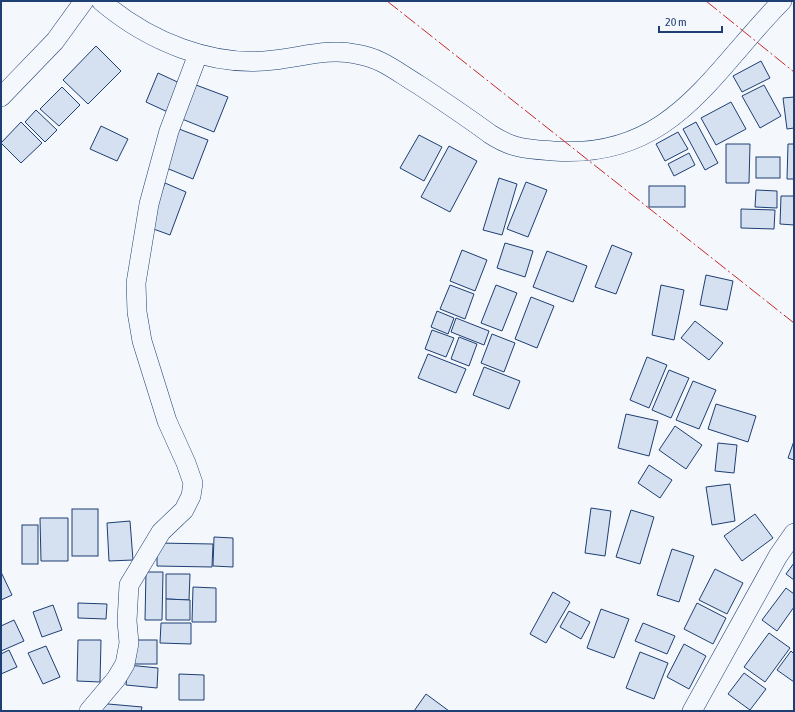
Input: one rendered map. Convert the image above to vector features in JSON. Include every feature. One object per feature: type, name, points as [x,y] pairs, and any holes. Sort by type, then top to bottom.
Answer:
[{"type":"street","points":[[1,96],[55,41],[84,1]]},
{"type":"street","points":[[101,1],[144,30],[198,54],[235,62],[257,62],[335,52],[354,53],[376,58],[447,103],[503,142],[516,148],[534,151],[586,152],[619,146],[659,128],[699,95],[782,1]]},
{"type":"street","points":[[88,711],[116,679],[125,664],[129,643],[127,605],[129,585],[161,532],[184,510],[191,496],[193,483],[186,463],[167,421],[142,341],[137,312],[136,283],[149,204],[169,131],[198,54]]},
{"type":"street","points":[[692,711],[778,556],[794,533]]},
{"type":"building","points":[[96,46],[121,71],[88,104],[63,80]]},
{"type":"building","points":[[761,61],[770,78],[742,92],[733,76]]},
{"type":"building","points":[[158,73],[184,85],[172,114],[146,102]]},
{"type":"building","points":[[196,85],[228,97],[214,132],[182,119]]},
{"type":"building","points":[[764,85],[781,116],[760,128],[742,96]]},
{"type":"building","points":[[62,87],[80,105],[59,126],[40,109]]},
{"type":"building","points":[[794,97],[794,128],[787,129],[783,98]]},
{"type":"building","points":[[731,102],[746,129],[716,145],[701,118]]},
{"type":"building","points":[[36,110],[57,130],[45,142],[25,122]]},
{"type":"building","points":[[21,122],[42,143],[21,163],[1,143]]},
{"type":"building","points":[[696,122],[718,163],[705,170],[683,129]]},
{"type":"building","points":[[101,126],[128,139],[117,161],[90,149]]},
{"type":"building","points":[[179,129],[208,140],[193,179],[164,167]]},
{"type":"building","points":[[678,132],[688,149],[665,161],[656,144]]},
{"type":"building","points":[[419,135],[442,147],[424,181],[400,168]]},
{"type":"building","points":[[726,144],[750,144],[749,183],[726,183]]},
{"type":"building","points":[[788,144],[794,144],[794,179],[787,179]]},
{"type":"building","points":[[449,146],[477,161],[450,212],[421,197]]},
{"type":"building","points":[[689,153],[695,165],[674,176],[668,164]]},
{"type":"building","points":[[756,157],[780,157],[780,178],[756,178]]},
{"type":"building","points":[[499,178],[517,184],[502,235],[483,230]]},
{"type":"building","points":[[526,182],[547,190],[528,237],[507,229]]},
{"type":"building","points":[[165,183],[186,192],[170,235],[148,227]]},
{"type":"building","points":[[649,186],[685,186],[685,207],[649,207]]},
{"type":"building","points":[[756,190],[777,191],[777,208],[755,207]]},
{"type":"building","points":[[781,196],[794,196],[794,225],[780,224]]},
{"type":"building","points":[[741,209],[775,210],[774,229],[741,228]]},
{"type":"building","points":[[505,243],[533,251],[525,277],[497,268]]},
{"type":"building","points":[[612,245],[632,253],[616,294],[595,287]]},
{"type":"building","points":[[462,250],[487,260],[475,291],[450,281]]},
{"type":"building","points":[[547,251],[587,266],[573,302],[533,287]]},
{"type":"building","points":[[706,275],[733,281],[727,310],[700,305]]},
{"type":"building","points":[[450,285],[474,294],[465,319],[440,309]]},
{"type":"building","points":[[496,285],[517,293],[502,331],[481,323]]},
{"type":"building","points":[[661,285],[684,290],[674,340],[652,335]]},
{"type":"building","points":[[531,297],[554,306],[537,348],[515,339]]},
{"type":"building","points":[[437,311],[454,318],[448,334],[431,327]]},
{"type":"building","points":[[456,318],[489,331],[484,345],[451,332]]},
{"type":"building","points":[[695,321],[723,343],[709,360],[681,338]]},
{"type":"building","points":[[432,330],[454,338],[446,357],[425,349]]},
{"type":"building","points":[[492,334],[515,343],[504,372],[481,363]]},
{"type":"building","points":[[459,337],[477,344],[469,366],[451,359]]},
{"type":"building","points":[[428,354],[466,369],[456,393],[418,378]]},
{"type":"building","points":[[647,357],[667,365],[649,408],[630,400]]},
{"type":"building","points":[[484,367],[520,381],[509,409],[473,395]]},
{"type":"building","points":[[669,370],[689,378],[671,418],[652,410]]},
{"type":"building","points":[[693,381],[716,390],[699,429],[676,420]]},
{"type":"building","points":[[716,404],[756,416],[748,442],[708,429]]},
{"type":"building","points":[[626,414],[658,421],[649,456],[618,448]]},
{"type":"building","points":[[675,426],[702,445],[686,469],[659,450]]},
{"type":"building","points":[[794,441],[794,460],[788,458]]},
{"type":"building","points":[[718,443],[737,445],[734,473],[715,471]]},
{"type":"building","points":[[649,465],[672,480],[660,498],[638,483]]},
{"type":"building","points":[[730,484],[735,521],[712,525],[706,487]]},
{"type":"building","points":[[591,508],[611,511],[605,556],[585,553]]},
{"type":"building","points":[[72,509],[98,509],[98,556],[72,556]]},
{"type":"building","points":[[631,510],[654,517],[640,564],[616,557]]},
{"type":"building","points":[[755,514],[773,538],[742,561],[724,536]]},
{"type":"building","points":[[40,518],[68,518],[68,561],[41,561]]},
{"type":"building","points":[[130,521],[133,560],[109,561],[107,523]]},
{"type":"building","points":[[22,525],[38,525],[38,564],[22,564]]},
{"type":"building","points":[[214,537],[233,538],[233,567],[213,566]]},
{"type":"building","points":[[157,543],[213,544],[212,567],[157,566]]},
{"type":"building","points":[[672,549],[694,556],[679,602],[657,595]]},
{"type":"building","points":[[794,563],[794,580],[786,574]]},
{"type":"building","points":[[715,569],[743,583],[727,614],[699,600]]},
{"type":"building","points":[[1,572],[12,595],[1,600]]},
{"type":"building","points":[[146,572],[163,572],[162,620],[145,620]]},
{"type":"building","points":[[166,574],[190,574],[189,600],[166,599]]},
{"type":"building","points":[[193,587],[216,588],[216,622],[192,622]]},
{"type":"building","points":[[786,588],[794,594],[794,607],[777,631],[762,620]]},
{"type":"building","points":[[553,592],[570,602],[546,643],[530,634]]},
{"type":"building","points":[[166,599],[190,600],[190,620],[166,620]]},
{"type":"building","points":[[78,603],[107,604],[106,619],[78,618]]},
{"type":"building","points":[[697,603],[726,618],[713,644],[684,629]]},
{"type":"building","points":[[53,605],[62,630],[42,637],[33,612]]},
{"type":"building","points":[[601,609],[629,619],[614,658],[587,648]]},
{"type":"building","points":[[569,611],[590,622],[581,639],[560,627]]},
{"type":"building","points":[[14,620],[24,641],[1,651],[1,626]]},
{"type":"building","points":[[161,623],[191,623],[191,644],[160,643]]},
{"type":"building","points":[[643,623],[675,636],[667,654],[635,641]]},
{"type":"building","points":[[769,633],[790,648],[765,682],[744,667]]},
{"type":"building","points":[[78,640],[101,640],[100,682],[77,681]]},
{"type":"building","points":[[131,640],[157,640],[157,664],[131,664]]},
{"type":"building","points":[[684,644],[706,656],[689,689],[667,677]]},
{"type":"building","points":[[46,646],[60,677],[43,684],[28,653]]},
{"type":"building","points":[[9,650],[17,667],[1,674],[1,654]]},
{"type":"building","points":[[791,651],[794,654],[794,682],[777,670]]},
{"type":"building","points":[[640,652],[668,663],[654,699],[626,688]]},
{"type":"building","points":[[128,665],[158,668],[157,688],[126,685]]},
{"type":"building","points":[[744,673],[766,689],[750,710],[728,694]]},
{"type":"building","points":[[179,674],[204,675],[204,700],[179,700]]},
{"type":"building","points":[[426,694],[449,711],[414,711]]},
{"type":"building","points":[[97,703],[142,707],[141,711],[96,711]]},
{"type":"power","points":[[387,1],[794,323]]},
{"type":"power","points":[[706,1],[794,72]]}]
